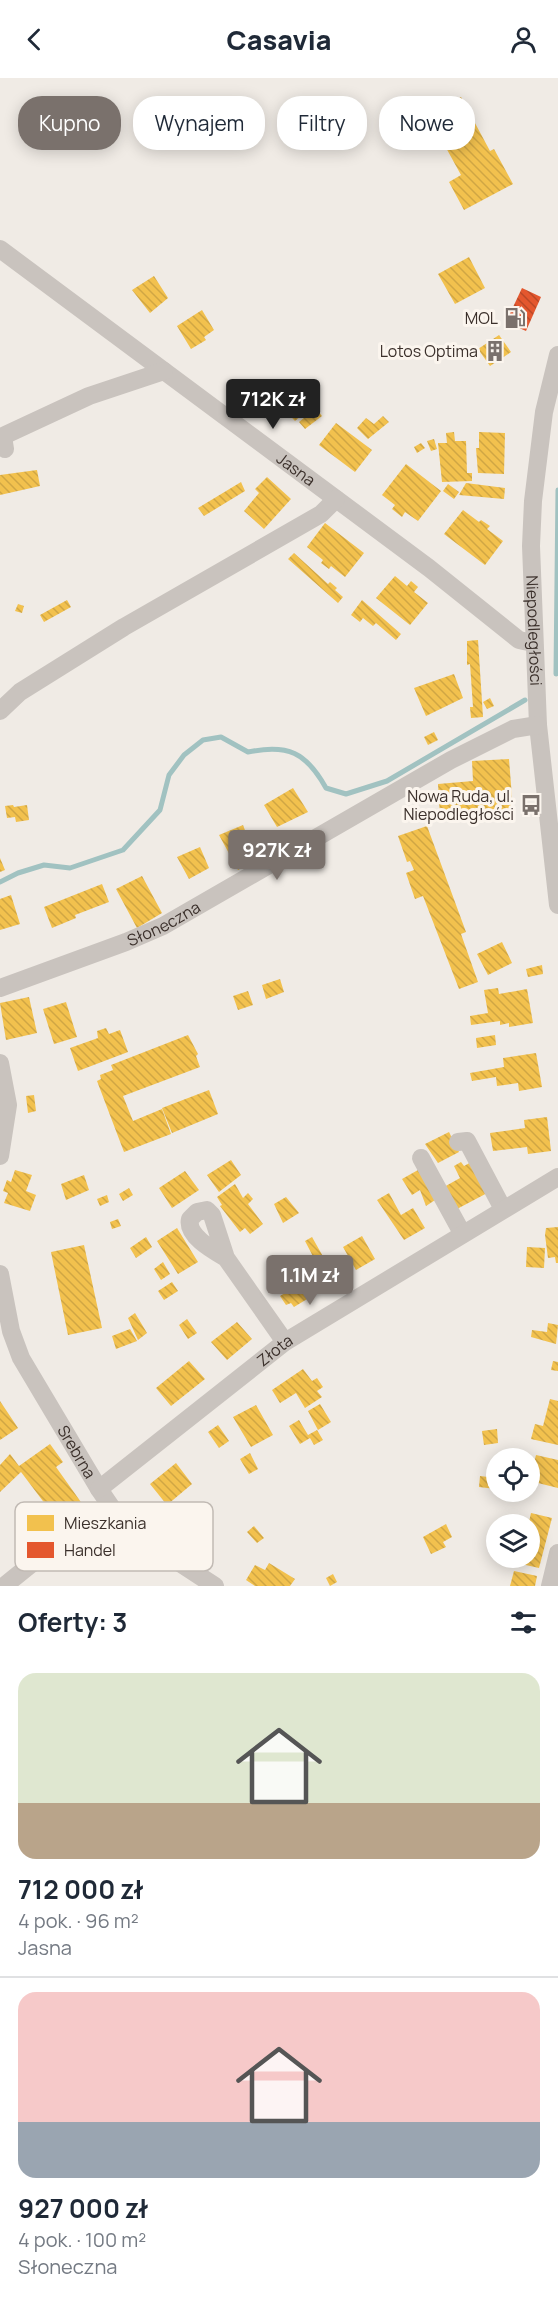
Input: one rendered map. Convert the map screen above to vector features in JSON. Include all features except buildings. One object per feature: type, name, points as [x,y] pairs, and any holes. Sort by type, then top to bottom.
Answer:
[{"type":"street","name":"Jasna","points":[[0,249],[429,568],[519,640],[533,643]]},
{"type":"street","name":"Niepodległości","points":[[558,355],[544,412],[533,501],[531,546],[538,725],[558,905]]},
{"type":"street","points":[[5,449],[3,436],[89,396],[164,371]]},
{"type":"street","points":[[0,711],[20,692],[48,674],[267,542],[321,514],[336,499]]},
{"type":"street","name":"Słoneczna","points":[[0,988],[126,942],[163,926],[451,760],[513,729],[538,725]]},
{"type":"street","points":[[0,1063],[8,1105],[0,1156]]},
{"type":"street","points":[[458,1142],[467,1141],[503,1209]]},
{"type":"street","points":[[421,1158],[462,1233]]},
{"type":"street","name":"Złota","points":[[99,1489],[285,1342],[558,1177]]},
{"type":"street","points":[[226,1258],[285,1342]]},
{"type":"street","name":"Srebrna","points":[[0,1274],[8,1347],[108,1502]]},
{"type":"street","points":[[550,1586],[558,1553]]},
{"type":"street","points":[[4,1586],[23,1571]]},
{"type":"street","name":"Srebrna","points":[[192,1571],[215,1586]]},
{"type":"waterway","points":[[556,674],[558,490]]},
{"type":"waterway","points":[[0,882],[18,873],[44,865],[70,868],[123,850],[160,810],[169,775],[184,755],[203,740],[221,737],[248,752],[285,750],[311,766],[326,788],[346,794],[387,781],[525,700]]},
{"type":"place","name":"MOL","points":[[515,318]]},
{"type":"place","name":"Lotos Optima","points":[[495,351]]},
{"type":"place","name":"Nowa Ruda, ul. Niepodległości","points":[[531,805]]}]
